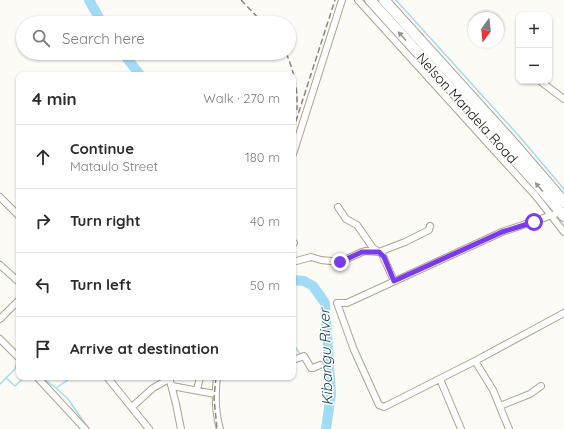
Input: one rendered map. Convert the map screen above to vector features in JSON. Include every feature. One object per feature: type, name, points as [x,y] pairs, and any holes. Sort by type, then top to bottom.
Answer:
[{"type":"main road","name":"Nelson Mandela Road","points":[[370,0],[560,211]]},
{"type":"main road","name":"Nelson Mandela Road","points":[[384,0],[515,145],[560,211]]},
{"type":"street","points":[[296,145],[342,0]]},
{"type":"street","points":[[358,0],[509,166],[560,211],[564,232]]},
{"type":"street","points":[[544,84],[564,99]]},
{"type":"street","points":[[0,197],[16,213]]},
{"type":"street","points":[[338,207],[346,219],[357,225],[373,248],[384,257],[394,281]]},
{"type":"street","points":[[560,211],[502,232],[347,303],[337,303],[354,350],[380,406],[386,407],[564,313]]},
{"type":"street","points":[[296,261],[312,257],[321,260],[340,262],[362,252],[379,252],[405,242],[429,230],[430,226]]},
{"type":"street","points":[[0,265],[16,279]]},
{"type":"street","points":[[0,319],[16,303]]},
{"type":"street","points":[[0,339],[16,355]]},
{"type":"street","points":[[296,359],[304,356],[311,368],[320,365]]},
{"type":"street","points":[[475,361],[493,390],[509,429]]},
{"type":"street","points":[[440,379],[461,429]]},
{"type":"street","points":[[40,380],[85,429]]},
{"type":"street","points":[[110,380],[149,429]]},
{"type":"street","points":[[132,407],[153,388],[166,380]]},
{"type":"street","points":[[170,380],[181,429]]},
{"type":"street","points":[[197,390],[199,380]]},
{"type":"street","points":[[216,380],[215,394],[220,429]]},
{"type":"street","points":[[172,386],[215,394]]},
{"type":"street","points":[[500,406],[530,394],[541,386]]},
{"type":"waterway","name":"Kibangu River","points":[[89,0],[98,16]]},
{"type":"waterway","points":[[396,0],[519,136],[564,189]]},
{"type":"waterway","name":"Kibangu River","points":[[128,60],[138,72]]},
{"type":"waterway","name":"Kibangu River","points":[[296,280],[304,281],[313,286],[325,303],[331,394],[326,429]]},
{"type":"waterway","points":[[296,348],[301,355]]},
{"type":"waterway","points":[[0,384],[15,369],[16,365]]},
{"type":"waterway","points":[[6,378],[15,386],[22,380]]},
{"type":"waterway","points":[[45,380],[56,388],[68,380]]},
{"type":"waterway","points":[[56,388],[68,399],[89,429]]},
{"type":"railway","points":[[241,0],[256,16]]},
{"type":"railway","points":[[296,121],[335,0]]},
{"type":"railway","points":[[288,60],[293,72]]},
{"type":"railway","points":[[296,88],[297,110]]},
{"type":"railway","points":[[216,380],[214,398],[217,429]]},
{"type":"route","points":[[340,262],[362,252],[379,252],[384,257],[394,281],[502,232],[534,222]]}]
